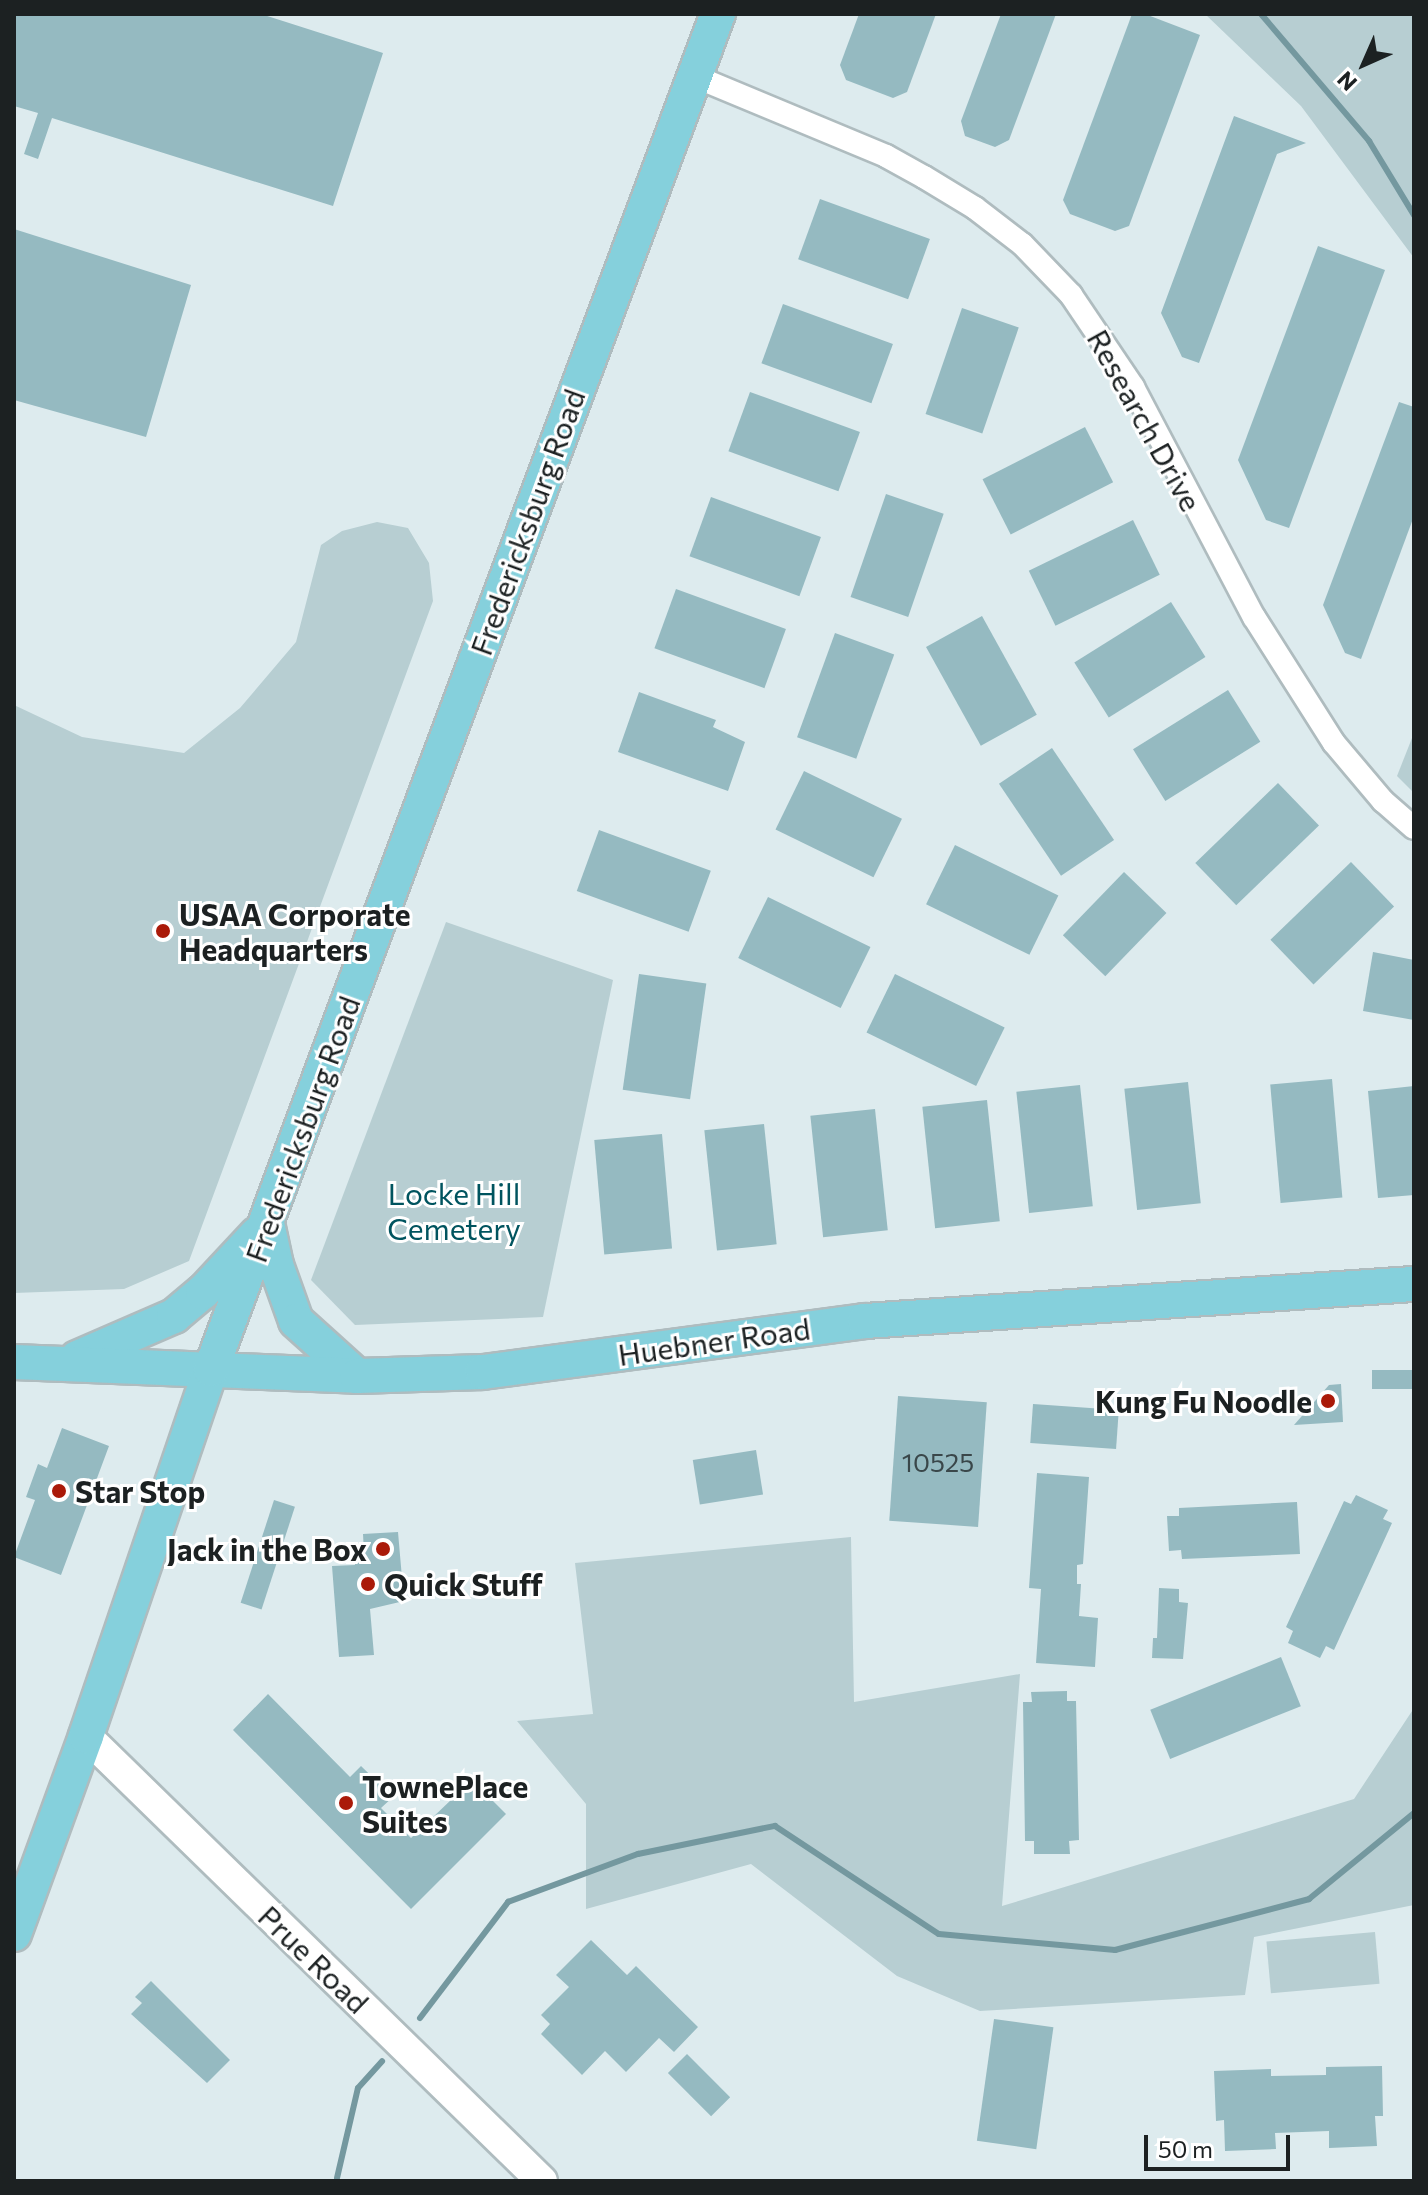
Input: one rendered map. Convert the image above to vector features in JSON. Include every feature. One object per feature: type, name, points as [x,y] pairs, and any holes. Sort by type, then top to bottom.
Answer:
[{"type":"main road","name":"Fredericksburg Road","points":[[14,1934],[86,1736],[211,1369],[718,14]]},
{"type":"main road","points":[[69,1361],[174,1316],[203,1292],[267,1223]]},
{"type":"main road","points":[[267,1223],[276,1265],[296,1321],[357,1376]]},
{"type":"main road","name":"Huebner Road","points":[[14,1362],[69,1361],[357,1376],[483,1372],[865,1321],[1414,1284]]},
{"type":"street","name":"Research Drive","points":[[694,76],[875,150],[924,177],[975,208],[1022,244],[1071,295],[1133,387],[1254,617],[1329,735],[1357,773],[1414,828]]},
{"type":"street","name":"Prue Road","points":[[86,1736],[542,2181]]},
{"type":"green space","points":[[1205,14],[1414,14],[1414,258],[1301,106]]},
{"type":"green space","points":[[377,522],[408,528],[429,563],[433,601],[189,1261],[124,1289],[14,1293],[14,705],[82,737],[184,753],[240,708],[296,642],[321,545],[342,531]]},
{"type":"green space","points":[[1414,733],[1414,793],[1397,776]]},
{"type":"green space","name":"Locke Hill Cemetery","points":[[446,922],[613,980],[543,1317],[355,1325],[311,1280]]},
{"type":"green space","points":[[851,1537],[854,1702],[1020,1674],[1002,1906],[1354,1799],[1414,1708],[1414,1905],[1254,1937],[1245,1995],[980,2011],[897,1976],[751,1864],[586,1909],[586,1804],[517,1721],[593,1714],[575,1563]]},
{"type":"green space","points":[[1375,1932],[1380,1984],[1271,1993],[1266,1941]]},
{"type":"building","points":[[14,14],[261,14],[383,53],[333,206],[52,118],[38,159],[24,154],[38,113],[14,106]]},
{"type":"building","points":[[859,14],[936,14],[907,92],[893,98],[846,80],[840,65]]},
{"type":"building","points":[[1001,14],[1056,14],[1009,140],[995,147],[965,136],[961,121]]},
{"type":"building","points":[[1132,14],[1145,14],[1200,35],[1129,226],[1115,231],[1070,214],[1063,200]]},
{"type":"building","points":[[1234,116],[1306,143],[1277,154],[1199,363],[1182,357],[1161,313]]},
{"type":"building","points":[[820,199],[930,239],[908,299],[798,259]]},
{"type":"building","points":[[14,229],[191,285],[146,437],[14,400]]},
{"type":"building","points":[[1318,246],[1385,270],[1289,528],[1266,520],[1238,460]]},
{"type":"building","points":[[783,304],[893,344],[871,403],[761,363]]},
{"type":"building","points":[[962,308],[1019,328],[982,433],[926,414]]},
{"type":"building","points":[[750,392],[860,432],[838,491],[728,451]]},
{"type":"building","points":[[1399,402],[1414,407],[1414,516],[1361,659],[1345,653],[1323,605]]},
{"type":"building","points":[[1085,427],[1113,482],[1011,534],[983,479]]},
{"type":"building","points":[[886,494],[944,514],[908,617],[851,597]]},
{"type":"building","points":[[711,497],[821,537],[799,596],[689,556]]},
{"type":"building","points":[[1133,520],[1160,575],[1055,626],[1029,571]]},
{"type":"building","points":[[676,589],[786,629],[764,688],[654,648]]},
{"type":"building","points":[[1171,602],[1205,657],[1109,718],[1074,662]]},
{"type":"building","points":[[982,616],[1037,715],[981,746],[926,647]]},
{"type":"building","points":[[835,633],[894,655],[856,759],[797,737]]},
{"type":"building","points":[[1228,690],[1260,742],[1165,801],[1133,749]]},
{"type":"building","points":[[639,692],[716,720],[713,727],[745,742],[728,791],[618,752]]},
{"type":"building","points":[[1052,748],[1114,840],[1061,876],[999,784]]},
{"type":"building","points":[[804,771],[902,819],[873,877],[776,829]]},
{"type":"building","points":[[1278,783],[1319,825],[1236,905],[1195,863]]},
{"type":"building","points":[[599,830],[711,871],[689,932],[577,891]]},
{"type":"building","points":[[955,845],[1058,895],[1029,955],[926,904]]},
{"type":"building","points":[[1351,862],[1394,907],[1314,984],[1270,940]]},
{"type":"building","points":[[1124,872],[1166,913],[1105,976],[1063,935]]},
{"type":"building","points":[[768,897],[870,947],[841,1008],[738,958]]},
{"type":"building","points":[[1373,952],[1414,960],[1414,1020],[1363,1011]]},
{"type":"building","points":[[639,974],[706,983],[690,1099],[623,1090]]},
{"type":"building","points":[[895,974],[1005,1027],[976,1086],[867,1032]]},
{"type":"building","points":[[1332,1079],[1342,1198],[1281,1203],[1270,1084]]},
{"type":"building","points":[[1188,1082],[1201,1203],[1137,1210],[1124,1089]]},
{"type":"building","points":[[1080,1085],[1093,1206],[1029,1213],[1016,1092]]},
{"type":"building","points":[[1414,1086],[1414,1195],[1378,1198],[1368,1091]]},
{"type":"building","points":[[987,1100],[1000,1221],[935,1228],[922,1107]]},
{"type":"building","points":[[875,1109],[888,1230],[823,1237],[810,1116]]},
{"type":"building","points":[[764,1124],[777,1244],[717,1251],[704,1130]]},
{"type":"building","points":[[662,1134],[672,1249],[604,1254],[594,1140]]},
{"type":"building","points":[[1372,1370],[1414,1370],[1414,1389],[1372,1389]]},
{"type":"building","name":"Kung Fu Noodle","points":[[1341,1384],[1343,1422],[1294,1425],[1329,1385]]},
{"type":"building","points":[[898,1396],[987,1402],[978,1527],[889,1521]]},
{"type":"building","points":[[1033,1404],[1119,1410],[1116,1449],[1030,1443]]},
{"type":"building","points":[[62,1428],[109,1446],[61,1575],[14,1557],[35,1500],[26,1497],[38,1464],[47,1468]]},
{"type":"building","points":[[756,1450],[763,1494],[700,1504],[693,1460]]},
{"type":"building","points":[[1037,1473],[1089,1477],[1083,1564],[1077,1565],[1077,1584],[1081,1584],[1079,1616],[1098,1618],[1095,1667],[1036,1663],[1041,1589],[1029,1588]]},
{"type":"building","points":[[1356,1495],[1388,1510],[1383,1519],[1392,1523],[1334,1650],[1326,1646],[1320,1658],[1288,1643],[1293,1631],[1286,1627],[1344,1501],[1351,1504]]},
{"type":"building","points":[[274,1500],[295,1507],[262,1610],[241,1603]]},
{"type":"building","points":[[1297,1502],[1300,1554],[1182,1559],[1181,1550],[1169,1551],[1167,1516],[1179,1516],[1179,1508]]},
{"type":"building","name":"Quick Stuff","points":[[398,1532],[404,1601],[370,1609],[374,1655],[339,1657],[332,1566],[355,1565],[354,1554],[364,1553],[363,1534]]},
{"type":"building","points":[[1159,1588],[1179,1589],[1179,1602],[1188,1603],[1183,1659],[1152,1658],[1153,1638],[1157,1638]]},
{"type":"building","points":[[1281,1657],[1301,1706],[1170,1759],[1150,1710]]},
{"type":"building","points":[[1067,1691],[1067,1701],[1076,1701],[1079,1840],[1069,1841],[1070,1854],[1034,1854],[1034,1841],[1025,1841],[1023,1702],[1032,1702],[1031,1692]]},
{"type":"building","name":"TownePlace Suites","points":[[268,1694],[350,1777],[361,1766],[393,1797],[381,1808],[411,1838],[472,1780],[506,1814],[411,1909],[233,1730]]},
{"type":"building","points":[[591,1940],[627,1975],[636,1966],[698,2027],[674,2052],[659,2038],[626,2072],[605,2051],[582,2075],[541,2034],[550,2024],[541,2015],[569,1987],[556,1975]]},
{"type":"building","points":[[151,1981],[230,2060],[207,2083],[131,2014],[142,2003],[135,1997]]},
{"type":"building","points":[[994,2019],[1053,2027],[1036,2149],[977,2141]]},
{"type":"building","points":[[687,2054],[730,2097],[711,2116],[668,2073]]},
{"type":"building","points":[[1382,2066],[1383,2116],[1375,2116],[1377,2146],[1329,2148],[1329,2131],[1275,2133],[1276,2149],[1225,2151],[1224,2120],[1216,2121],[1214,2071],[1271,2069],[1271,2076],[1326,2075],[1326,2067]]},
{"type":"waterway","points":[[1261,14],[1369,141],[1414,215]]},
{"type":"waterway","points":[[420,2018],[508,1902],[638,1854],[775,1826],[939,1934],[1115,1950],[1309,1899],[1414,1813]]},
{"type":"waterway","points":[[337,2178],[358,2088],[382,2061]]},
{"type":"place","name":"USAA Corporate Headquarters","points":[[163,931]]},
{"type":"place","name":"Kung Fu Noodle","points":[[1328,1401]]},
{"type":"place","name":"Star Stop","points":[[59,1491]]},
{"type":"place","name":"Jack in the Box","points":[[383,1549]]},
{"type":"place","name":"Quick Stuff","points":[[368,1584]]},
{"type":"place","name":"TownePlace Suites","points":[[346,1803]]}]
